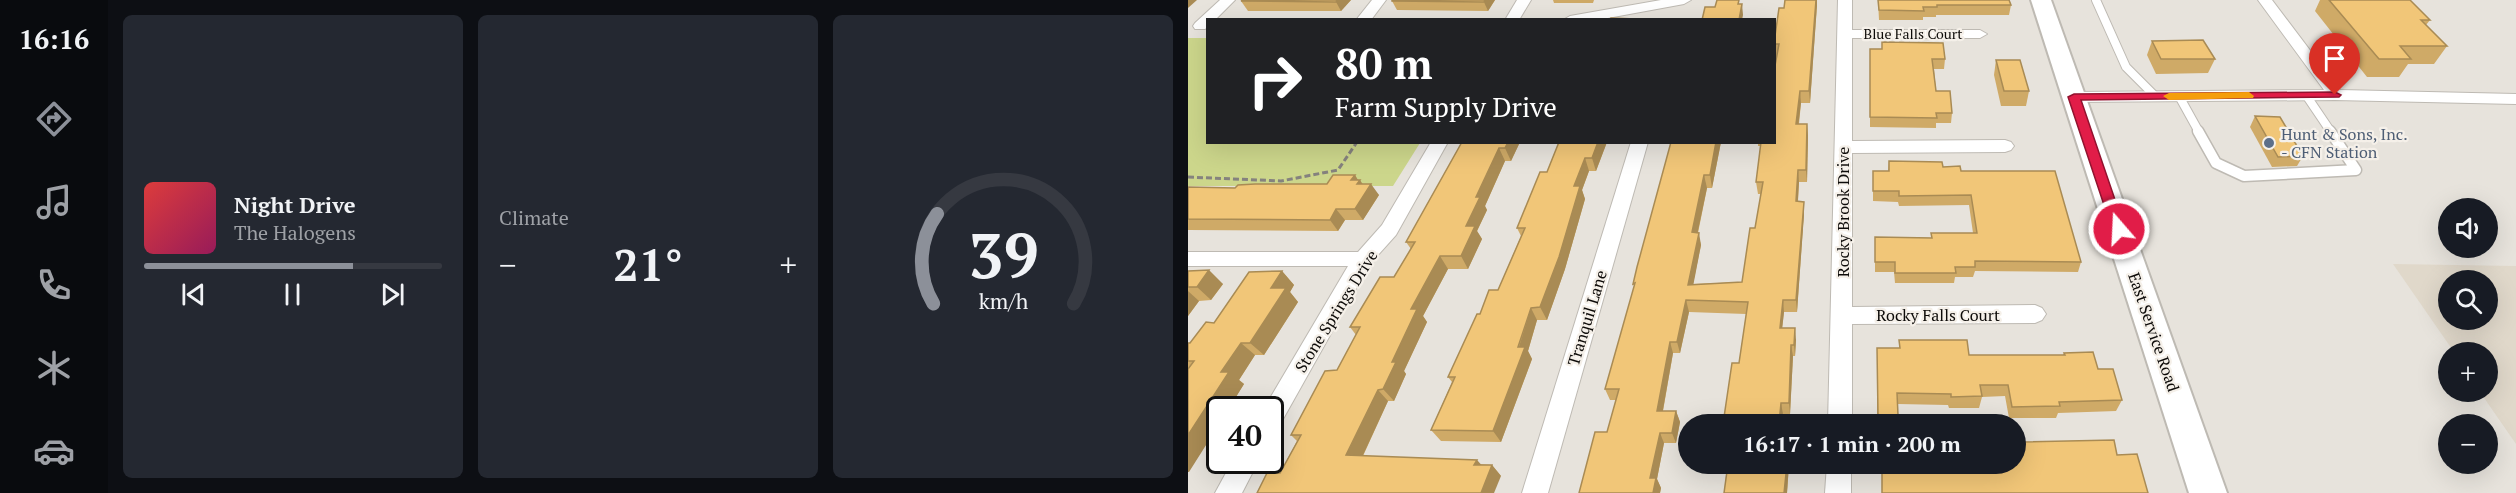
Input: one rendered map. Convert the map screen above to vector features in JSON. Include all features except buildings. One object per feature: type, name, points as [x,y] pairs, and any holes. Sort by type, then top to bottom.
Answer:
[{"type":"street","points":[[1207,18],[1228,0]]},
{"type":"street","points":[[1365,18],[1379,0]]},
{"type":"street","points":[[1513,18],[1524,0]]},
{"type":"street","points":[[1584,18],[1682,0],[1677,18]]},
{"type":"street","name":"Rocky Brook Drive","points":[[1840,414],[1845,0]]},
{"type":"street","name":"East Service Road","points":[[2041,0],[2208,493]]},
{"type":"street","points":[[2265,0],[2335,95]]},
{"type":"street","name":"Blue Falls Court","points":[[1845,34],[1980,34]]},
{"type":"street","points":[[2074,97],[2335,95],[2516,99]]},
{"type":"street","name":"Stone Springs Drive","points":[[1284,396],[1363,260],[1389,230],[1439,144]]},
{"type":"street","name":"Tranquil Lane","points":[[1535,493],[1639,144]]},
{"type":"street","points":[[1843,147],[2005,146]]},
{"type":"street","points":[[1188,259],[1363,260]]},
{"type":"street","name":"Rocky Falls Court","points":[[1842,316],[2035,314]]},
{"type":"street","points":[[1228,493],[1239,474]]},
{"type":"street","points":[[1838,493],[1839,474]]},
{"type":"lane","points":[[2096,0],[2126,67],[2155,96]]},
{"type":"lane","points":[[2179,96],[2216,163],[2244,176],[2356,170],[2306,95]]},
{"type":"path","points":[[1188,177],[1281,181],[1310,177],[1338,170],[1356,144]]},
{"type":"shaded area","points":[[2393,264],[2516,266],[2516,444],[2498,418],[2498,414],[2495,414],[2487,402],[2498,402],[2498,342],[2447,342],[2439,330],[2498,330],[2498,270],[2438,270],[2438,329]]},
{"type":"green space","points":[[1188,38],[1206,38],[1206,144],[1419,144],[1393,186],[1188,186]]},
{"type":"slow traffic","points":[[2169,96],[2249,96]]},
{"type":"place","name":"Hunt & Sons, Inc. - CFN Station","points":[[2269,143]]},
{"type":"route","points":[[2119,229],[2074,97],[2335,95]]}]
